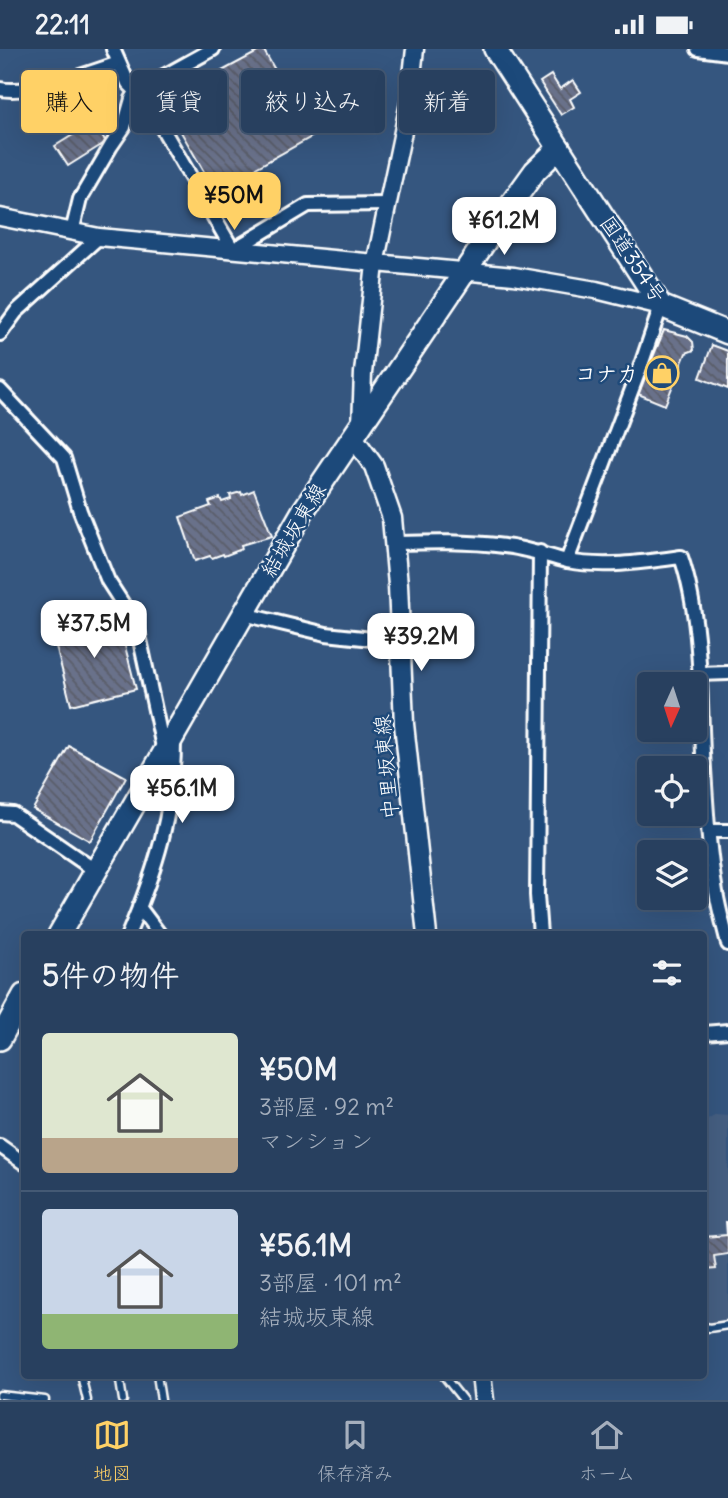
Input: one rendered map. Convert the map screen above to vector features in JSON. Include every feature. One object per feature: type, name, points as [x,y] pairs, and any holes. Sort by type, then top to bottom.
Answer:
[{"type":"main road","name":"国道354号","points":[[495,49],[661,306],[728,333]]},
{"type":"main road","name":"結城坂東線","points":[[61,931],[303,511],[529,178],[559,148]]},
{"type":"main road","name":"中里坂東線","points":[[357,431],[374,466],[391,518],[395,543],[404,724],[427,931]]},
{"type":"main road","points":[[0,1039],[18,1020]]},
{"type":"main road","points":[[481,1379],[484,1400]]},
{"type":"street","points":[[113,49],[131,86]]},
{"type":"street","points":[[175,70],[213,49]]},
{"type":"street","points":[[357,431],[375,264],[410,103],[415,49]]},
{"type":"street","points":[[698,49],[728,53]]},
{"type":"street","points":[[0,89],[20,90],[65,81],[119,64]]},
{"type":"street","points":[[72,232],[80,199],[110,146],[124,128],[131,103]]},
{"type":"street","points":[[166,133],[233,250]]},
{"type":"street","points":[[233,250],[308,205],[388,204]]},
{"type":"street","points":[[0,217],[99,237],[465,271],[551,282],[661,306],[567,561]]},
{"type":"street","points":[[0,334],[16,311],[99,237]]},
{"type":"street","points":[[0,390],[64,458],[80,510],[108,582],[137,626],[164,752]]},
{"type":"street","points":[[395,543],[433,541],[503,545],[540,552],[567,561],[611,564],[681,557],[689,578],[699,672]]},
{"type":"street","points":[[540,552],[537,895],[540,931]]},
{"type":"street","points":[[243,614],[326,634],[400,642]]},
{"type":"street","points":[[707,674],[728,673]]},
{"type":"street","points":[[130,931],[155,869],[172,796],[174,733]]},
{"type":"street","points":[[703,742],[716,892],[728,944]]},
{"type":"street","points":[[0,813],[13,814],[96,871]]},
{"type":"street","points":[[709,831],[728,831]]},
{"type":"street","points":[[139,907],[157,931]]},
{"type":"street","points":[[707,1033],[728,1031]]},
{"type":"street","points":[[0,1146],[21,1161]]},
{"type":"lane","points":[[707,1327],[728,1325]]},
{"type":"lane","points":[[82,1379],[87,1400]]},
{"type":"lane","points":[[120,1379],[123,1400]]},
{"type":"lane","points":[[158,1379],[161,1400]]},
{"type":"lane","points":[[446,1379],[463,1400]]},
{"type":"lane","points":[[0,1395],[45,1400]]},
{"type":"shaded area","points":[[716,1114],[728,1115],[728,1318],[725,1322],[715,1323],[707,1321],[707,1119]]},
{"type":"building","points":[[263,49],[275,70],[241,70],[241,133],[311,133],[313,136],[227,184],[223,175],[210,182],[182,133],[227,133],[228,81],[227,70],[224,70]]},
{"type":"building","points":[[551,75],[560,89],[573,80],[581,92],[570,99],[574,107],[561,115],[540,82]]},
{"type":"building","points":[[76,133],[101,133],[106,142],[68,166],[55,146]]},
{"type":"building","name":"コナカ","points":[[664,330],[687,336],[693,342],[694,350],[686,353],[665,405],[638,394]]},
{"type":"building","points":[[712,345],[728,351],[728,389],[700,378]]},
{"type":"building","points":[[254,490],[272,536],[241,545],[242,549],[224,556],[210,556],[195,561],[180,517],[211,506],[209,502],[220,498],[222,502],[231,499],[230,495],[241,492],[242,495]]},
{"type":"building","points":[[117,615],[136,689],[71,705],[52,631]]},
{"type":"building","points":[[69,746],[126,777],[90,841],[33,809]]},
{"type":"building","points":[[728,1222],[728,1254],[714,1256],[716,1269],[707,1270],[707,1237],[727,1235]]},
{"type":"place","name":"コナカ","points":[[662,373]]}]
